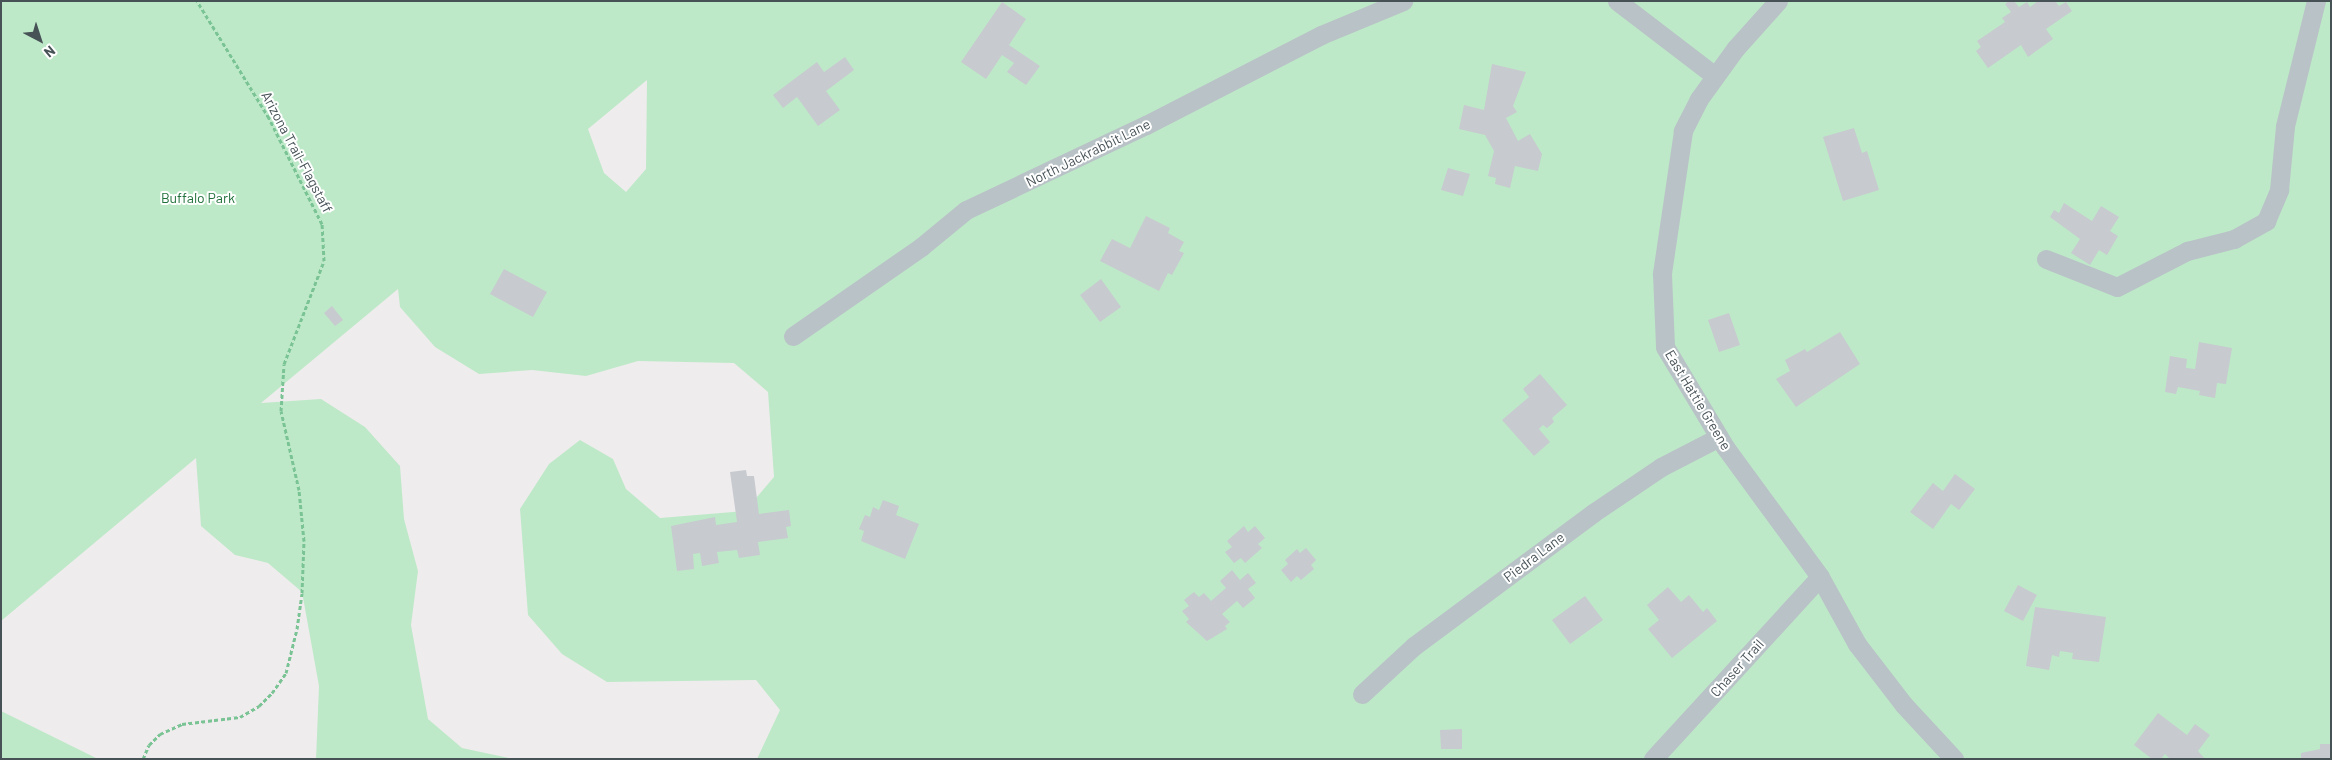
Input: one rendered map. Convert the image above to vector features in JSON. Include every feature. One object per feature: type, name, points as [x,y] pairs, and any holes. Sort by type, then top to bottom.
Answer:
[{"type":"street","name":"North Jackrabbit Lane","points":[[793,336],[921,247],[966,210],[1137,130],[1321,35],[1403,1]]},
{"type":"street","points":[[1617,1],[1715,76]]},
{"type":"street","name":"East Hattie Greene","points":[[1778,1],[1715,76],[1699,99],[1683,131],[1662,274],[1665,346],[1719,437],[1820,577],[1857,644],[1904,705],[1954,759]]},
{"type":"street","points":[[2046,259],[2117,287],[2187,251],[2234,239],[2266,220],[2279,190],[2285,126],[2316,1]]},
{"type":"street","name":"Piedra Lane","points":[[1362,694],[1414,646],[1593,513],[1661,466],[1719,437]]},
{"type":"street","name":"Chaser Trail","points":[[1653,759],[1820,577]]},
{"type":"path","name":"Arizona Trail-Flagstaff","points":[[143,759],[149,745],[168,731],[182,724],[226,721],[259,706],[286,673],[297,629],[304,541],[299,490],[281,412],[284,364],[324,261],[322,224],[269,118],[197,1]]},
{"type":"green space","name":"Buffalo Park","points":[[1,1],[2331,1],[2331,759],[757,759],[780,710],[756,680],[607,682],[562,654],[528,615],[520,509],[549,464],[580,440],[613,459],[626,489],[660,518],[745,511],[774,477],[768,392],[734,363],[638,361],[586,376],[532,370],[479,374],[435,347],[400,307],[398,289],[261,403],[321,399],[365,427],[400,466],[404,519],[418,571],[411,625],[428,719],[462,748],[513,759],[316,759],[319,686],[302,592],[268,563],[235,555],[201,526],[196,458],[1,621]],"holes":[[[647,80],[646,169],[626,192],[604,173],[588,129]]]},
{"type":"green space","points":[[1,711],[98,759],[1,759]]},
{"type":"building","points":[[2009,1],[2014,1],[2019,7],[2027,2],[2030,7],[2038,1],[2055,1],[2059,6],[2066,2],[2072,11],[2046,29],[2053,39],[2028,57],[2021,45],[1988,68],[1976,51],[1981,47],[1977,41],[2005,22],[2002,18],[2011,12],[2005,4]]},
{"type":"building","points":[[1002,2],[1026,19],[1009,45],[1040,66],[1026,85],[1007,72],[1014,63],[1002,55],[986,79],[961,62]]},
{"type":"building","points":[[845,57],[854,70],[826,91],[840,110],[818,126],[797,97],[783,108],[773,95],[817,62],[824,72]]},
{"type":"building","points":[[1492,64],[1526,72],[1513,106],[1517,112],[1506,118],[1518,141],[1530,134],[1542,154],[1538,171],[1515,166],[1510,188],[1495,184],[1496,178],[1488,176],[1494,151],[1485,135],[1459,129],[1464,105],[1484,110]]},
{"type":"building","points":[[1854,128],[1862,153],[1867,151],[1879,190],[1843,201],[1823,137]]},
{"type":"building","points":[[1448,168],[1470,174],[1463,196],[1441,190]]},
{"type":"building","points":[[2064,203],[2092,221],[2101,206],[2119,217],[2110,231],[2118,236],[2107,255],[2099,250],[2090,265],[2071,253],[2080,239],[2050,217],[2054,210],[2059,213]]},
{"type":"building","points":[[1146,216],[1170,228],[1168,233],[1184,242],[1179,251],[1184,253],[1172,275],[1168,273],[1159,291],[1100,261],[1112,239],[1130,248]]},
{"type":"building","points":[[504,269],[547,292],[533,317],[490,294]]},
{"type":"building","points":[[1101,279],[1121,307],[1100,322],[1080,295]]},
{"type":"building","points":[[332,306],[343,320],[335,326],[324,313]]},
{"type":"building","points":[[1729,313],[1740,345],[1719,352],[1708,320]]},
{"type":"building","points":[[1840,332],[1860,364],[1796,407],[1776,379],[1790,371],[1785,360],[1805,349],[1807,352]]},
{"type":"building","points":[[2199,342],[2232,348],[2226,384],[2217,383],[2215,398],[2199,395],[2200,391],[2178,387],[2176,394],[2165,392],[2170,356],[2187,359],[2186,368],[2195,369]]},
{"type":"building","points":[[1540,374],[1567,405],[1552,418],[1554,422],[1547,428],[1543,425],[1539,429],[1550,442],[1534,456],[1502,420],[1529,397],[1523,389]]},
{"type":"building","points":[[746,470],[747,476],[754,476],[759,514],[789,510],[791,526],[786,527],[788,538],[758,542],[760,555],[739,558],[737,550],[717,552],[719,563],[702,566],[700,553],[693,554],[694,569],[677,571],[671,526],[715,517],[716,525],[737,522],[730,472]]},
{"type":"building","points":[[1955,474],[1975,489],[1959,510],[1951,504],[1933,529],[1910,512],[1933,483],[1943,491]]},
{"type":"building","points":[[883,500],[899,506],[896,515],[919,524],[905,559],[861,541],[864,531],[859,529],[865,515],[870,517],[873,507],[879,510]]},
{"type":"building","points":[[1244,526],[1248,532],[1255,526],[1265,538],[1258,544],[1262,548],[1245,563],[1241,558],[1234,563],[1225,552],[1232,547],[1227,541]]},
{"type":"building","points":[[1306,548],[1316,560],[1311,565],[1314,569],[1301,580],[1297,576],[1291,582],[1281,570],[1288,564],[1285,560],[1297,549],[1300,553]]},
{"type":"building","points":[[1232,570],[1240,580],[1248,573],[1256,583],[1248,589],[1255,598],[1243,608],[1237,601],[1222,614],[1230,622],[1225,626],[1227,629],[1207,641],[1186,622],[1189,619],[1182,611],[1189,606],[1184,600],[1194,592],[1199,597],[1204,593],[1211,601],[1226,588],[1220,581]]},
{"type":"building","points":[[2018,585],[2037,595],[2023,621],[2004,611]]},
{"type":"building","points":[[1668,587],[1681,602],[1689,595],[1703,612],[1707,608],[1717,621],[1672,658],[1648,629],[1659,620],[1647,605]]},
{"type":"building","points":[[1585,596],[1603,620],[1570,644],[1552,620]]},
{"type":"building","points":[[2035,607],[2106,617],[2099,662],[2072,659],[2073,653],[2060,651],[2059,657],[2052,655],[2049,670],[2026,666]]},
{"type":"building","points":[[2158,713],[2187,735],[2195,724],[2210,735],[2198,751],[2205,759],[2170,759],[2165,754],[2161,759],[2152,759],[2134,745]]},
{"type":"building","points":[[1462,729],[1462,749],[1441,749],[1440,730]]},
{"type":"building","points":[[2320,744],[2331,744],[2331,759],[2301,759],[2301,753],[2320,749]]}]
